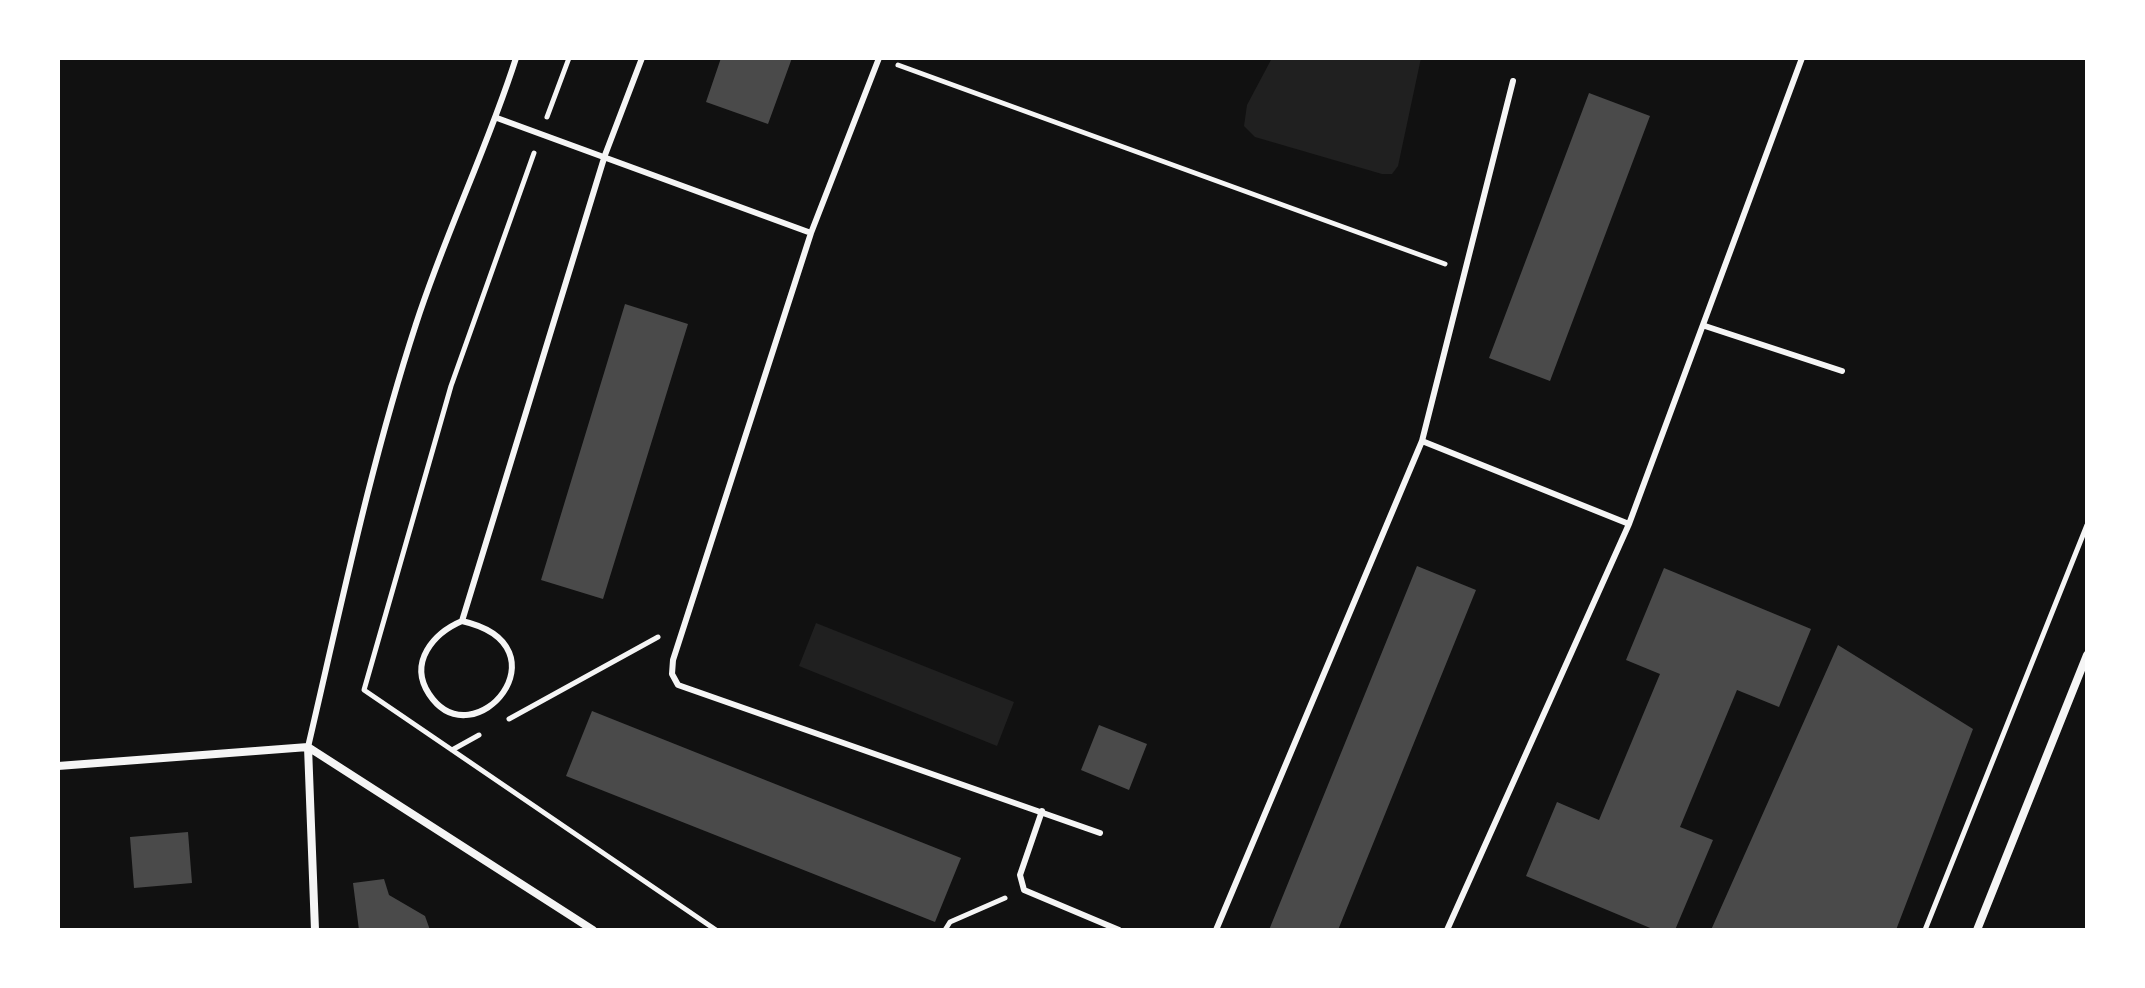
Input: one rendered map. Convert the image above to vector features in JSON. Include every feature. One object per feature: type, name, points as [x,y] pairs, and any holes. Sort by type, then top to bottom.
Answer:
[{"type":"street","points":[[1977,930],[2087,655]]},
{"type":"street","points":[[58,766],[308,747],[593,930]]},
{"type":"street","points":[[308,747],[315,930]]},
{"type":"lane","points":[[308,747],[352,561],[416,324],[497,118],[516,58]]},
{"type":"lane","points":[[462,621],[497,634],[512,661],[511,680],[502,698],[487,710],[471,715],[452,712],[436,703],[422,676],[424,656],[434,637],[462,621],[605,155],[642,58]]},
{"type":"lane","points":[[879,58],[811,233],[673,660],[672,674],[678,685],[1100,833]]},
{"type":"lane","points":[[1447,930],[1629,524],[1802,58]]},
{"type":"lane","points":[[1216,930],[1422,441],[1513,81]]},
{"type":"lane","points":[[497,118],[811,233]]},
{"type":"lane","points":[[1705,326],[1842,371]]},
{"type":"lane","points":[[1422,441],[1629,524]]},
{"type":"lane","points":[[1042,811],[1020,875],[1024,890],[1119,930]]},
{"type":"path","points":[[879,58],[1465,271]]},
{"type":"path","points":[[1925,930],[2087,525]]},
{"type":"path","points":[[507,720],[685,622]]},
{"type":"path","points":[[452,750],[493,728]]},
{"type":"path","points":[[945,930],[950,922],[1024,890]]},
{"type":"shaded area","points":[[1272,58],[1421,58],[1398,166],[1392,174],[1382,174],[1255,137],[1244,126],[1247,105]]},
{"type":"shaded area","points":[[816,623],[1014,702],[997,746],[799,666]]},
{"type":"building","points":[[721,58],[792,58],[768,124],[706,102]]},
{"type":"building","points":[[1589,93],[1650,116],[1550,381],[1489,358]]},
{"type":"building","points":[[625,304],[688,324],[603,599],[541,580]]},
{"type":"building","points":[[1417,566],[1476,590],[1338,930],[1269,930]]},
{"type":"building","points":[[1664,568],[1811,629],[1779,707],[1737,690],[1680,827],[1713,840],[1675,930],[1655,930],[1526,876],[1557,802],[1599,820],[1660,674],[1626,660]]},
{"type":"building","points":[[1838,645],[1973,729],[1896,930],[1711,930]]},
{"type":"building","points":[[592,711],[961,858],[935,922],[566,776]]},
{"type":"building","points":[[1099,725],[1147,744],[1129,790],[1081,770]]},
{"type":"building","points":[[188,832],[192,883],[134,888],[130,837]]},
{"type":"building","points":[[384,879],[389,895],[425,916],[430,930],[359,930],[353,883]]}]
